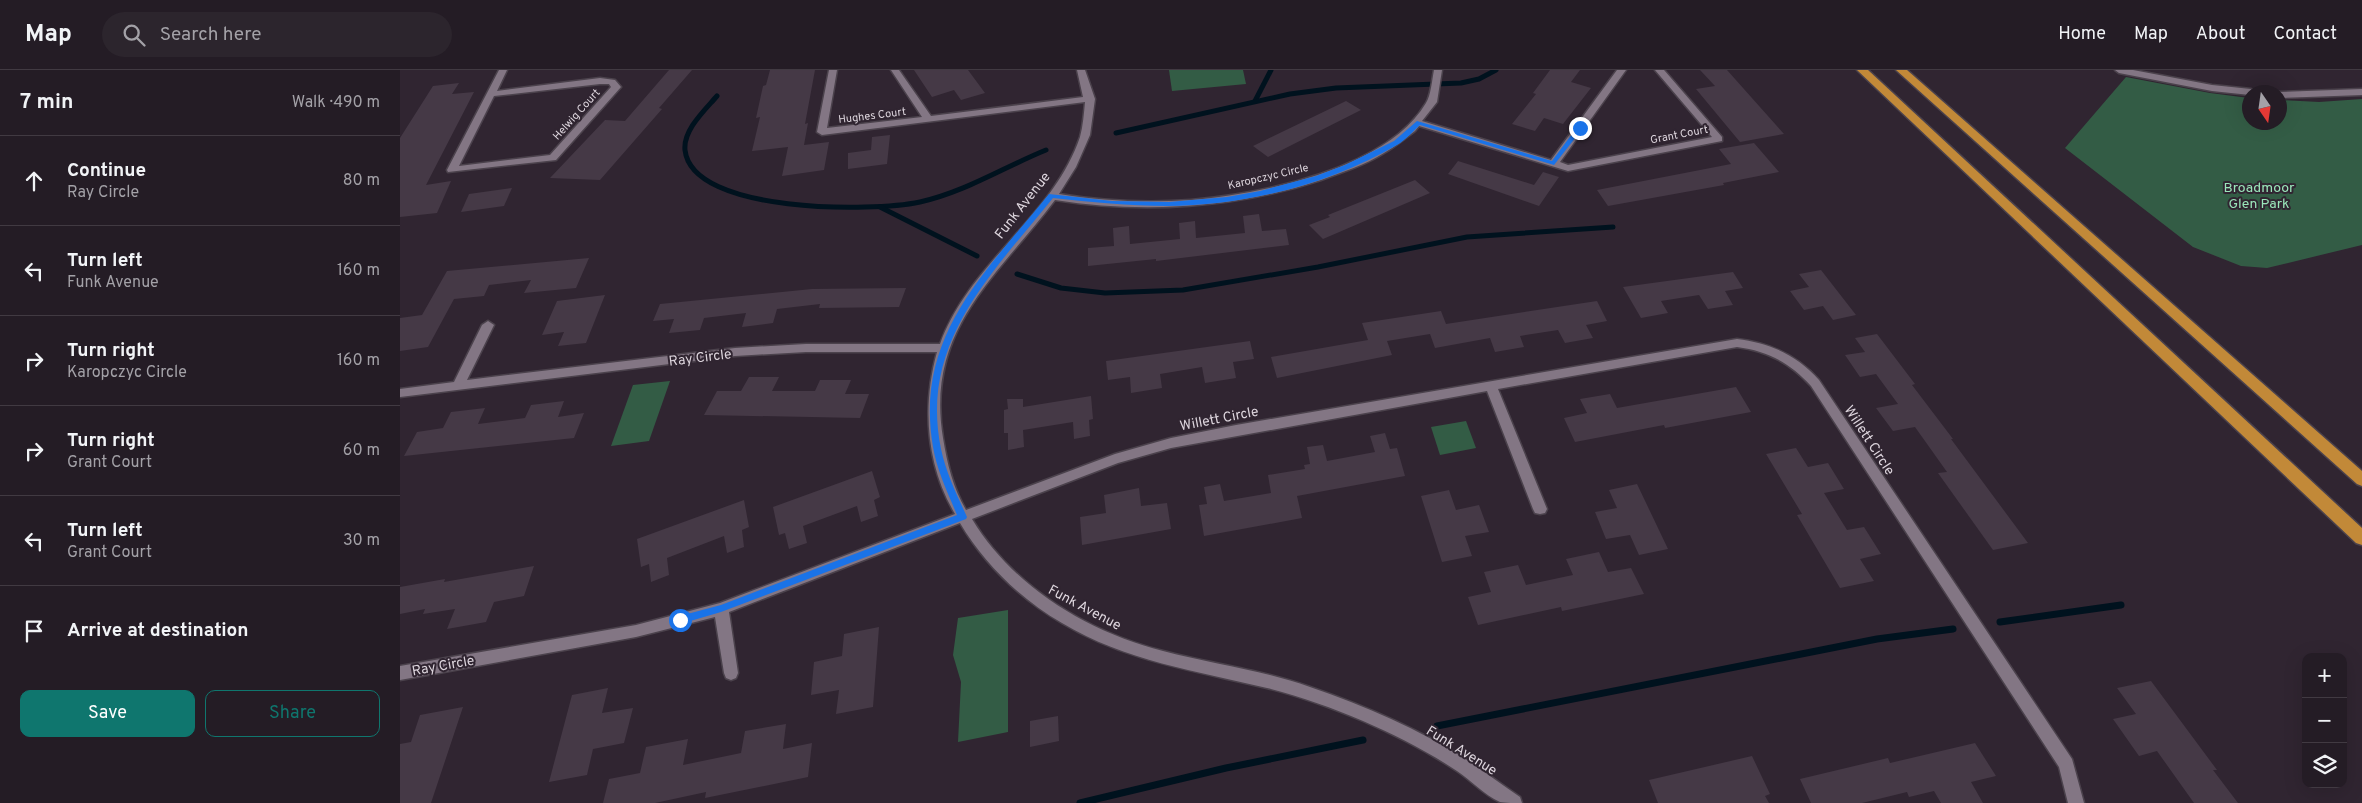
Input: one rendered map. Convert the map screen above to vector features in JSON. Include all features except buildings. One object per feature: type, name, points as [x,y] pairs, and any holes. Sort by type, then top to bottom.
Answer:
[{"type":"highway","points":[[1862,70],[2362,538]]},
{"type":"highway","points":[[1901,70],[2362,480]]},
{"type":"street","name":"Helwig Court","points":[[491,94],[600,81],[612,82],[616,87],[553,158],[452,170],[503,70]]},
{"type":"street","name":"Hughes Court","points":[[833,70],[822,132],[1090,100]]},
{"type":"street","name":"Hughes Court","points":[[895,70],[928,119]]},
{"type":"street","name":"Funk Avenue","points":[[1081,70],[1088,86],[1090,100],[1088,120],[1081,148],[1070,170],[1051,196],[970,296],[952,328],[937,372],[934,420],[937,448],[944,472],[962,517],[976,540],[999,567],[1034,597],[1068,619],[1102,637],[1139,652],[1272,682],[1350,709],[1427,745],[1463,766],[1514,803]]},
{"type":"street","name":"Karopczyc Circle","points":[[1051,196],[1103,202],[1169,204],[1227,199],[1319,178],[1348,167],[1397,142],[1419,123],[1438,86],[1438,70]]},
{"type":"street","points":[[1554,163],[1622,70]]},
{"type":"street","name":"Grant Court","points":[[1419,123],[1568,168],[1719,138],[1659,70]]},
{"type":"street","points":[[2119,70],[2212,88],[2242,91]]},
{"type":"street","points":[[2287,95],[2362,92]]},
{"type":"street","points":[[458,386],[488,325]]},
{"type":"street","name":"Willett Circle","points":[[962,517],[1115,459],[1171,442],[1736,343],[1771,350],[1796,363],[1815,383],[2066,764],[2076,803]]},
{"type":"street","name":"Ray Circle","points":[[400,393],[735,352],[806,348],[944,348]]},
{"type":"street","points":[[1491,386],[1540,508]]},
{"type":"street","name":"Ray Circle","points":[[400,673],[636,631],[721,608],[962,517]]},
{"type":"street","points":[[721,608],[731,673]]},
{"type":"green space","points":[[1169,70],[1243,70],[1246,84],[1172,91]]},
{"type":"green space","name":"Broadmoor Glen Park","points":[[2126,77],[2242,97],[2242,130],[2287,130],[2287,100],[2319,102],[2362,99],[2362,245],[2267,268],[2241,266],[2193,247],[2065,148]]},
{"type":"green space","points":[[670,381],[649,441],[611,446],[633,385]]},
{"type":"green space","points":[[1466,421],[1476,448],[1440,455],[1431,427]]},
{"type":"green space","points":[[1008,610],[1008,732],[958,742],[961,682],[953,655],[958,618]]},
{"type":"waterway","points":[[1255,101],[1271,70]]},
{"type":"waterway","points":[[1116,133],[1290,94],[1336,88],[1461,83],[1479,79],[1496,70]]},
{"type":"waterway","points":[[717,96],[701,114],[687,135],[685,150],[695,171],[718,187],[750,197],[788,204],[865,207],[920,202],[969,186],[1046,150]]},
{"type":"waterway","points":[[880,207],[977,256]]},
{"type":"waterway","points":[[1017,274],[1061,288],[1105,293],[1183,290],[1318,267],[1467,237],[1613,227]]},
{"type":"waterway","points":[[2000,622],[2121,605]]},
{"type":"waterway","points":[[1437,726],[1877,639],[1953,629]]},
{"type":"waterway","points":[[1080,803],[1226,768],[1363,740]]},
{"type":"route","points":[[680,620],[721,608],[962,517],[951,492],[937,448],[934,420],[937,372],[952,328],[970,296],[1051,196],[1112,203],[1169,204],[1227,199],[1260,193],[1319,178],[1348,167],[1397,142],[1419,123],[1554,163],[1580,128]]}]
